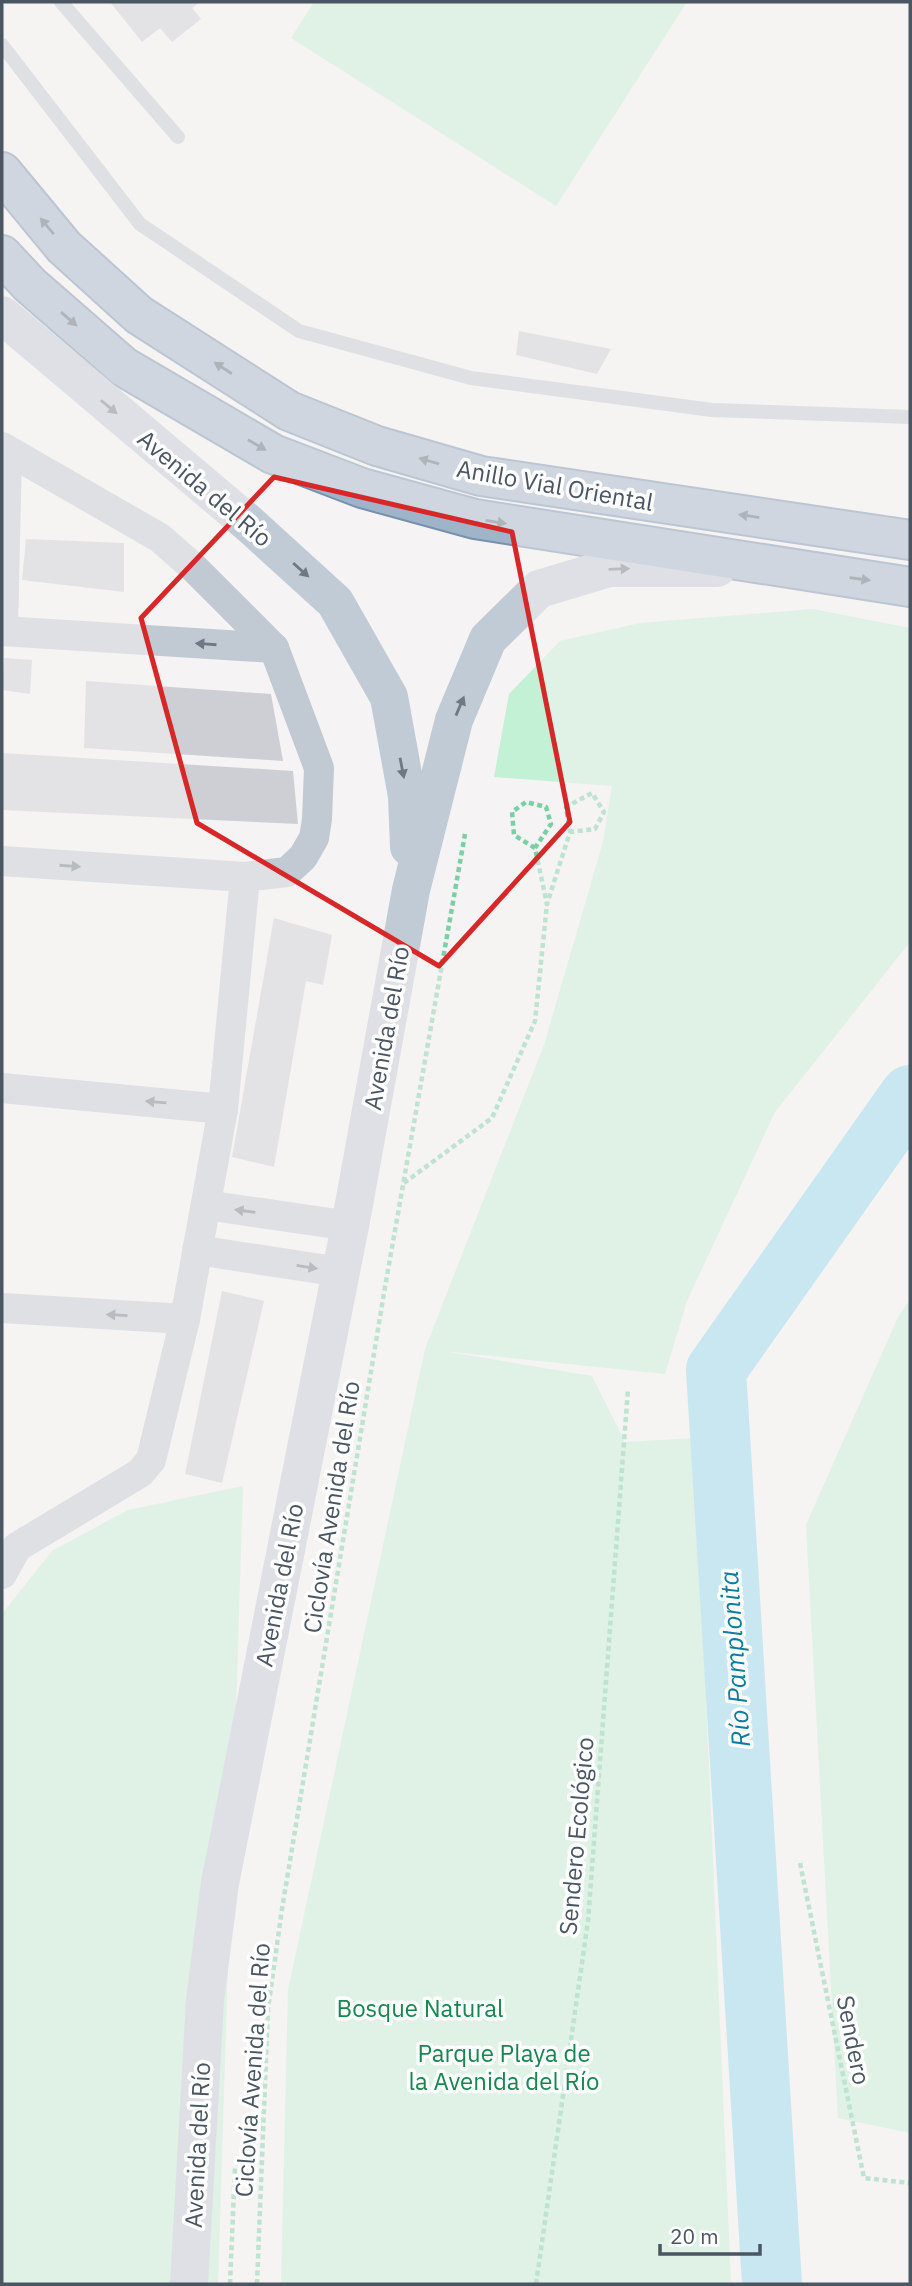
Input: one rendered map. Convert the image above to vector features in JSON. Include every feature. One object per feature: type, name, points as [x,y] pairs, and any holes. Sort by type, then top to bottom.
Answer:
[{"type":"highway","name":"Anillo Vial Oriental","points":[[2,172],[64,247],[139,315],[289,411],[377,446],[481,476],[910,540]]},
{"type":"highway","name":"Anillo Vial Oriental","points":[[2,255],[30,285],[124,367],[273,454],[362,488],[475,519],[910,587]]},
{"type":"main road","name":"Avenida del Río","points":[[2,314],[247,522],[335,602],[388,697],[407,796],[411,890]]},
{"type":"main road","name":"Avenida del Río","points":[[189,2284],[205,2000],[220,1883],[350,1226],[411,890],[454,720],[488,639],[539,589],[610,568],[801,570]]},
{"type":"street","points":[[2,861],[245,877],[287,872],[303,857],[314,838],[319,768],[274,648],[160,538],[5,449],[2,631],[274,648]]},
{"type":"street","points":[[2,1574],[9,1546],[140,1473],[152,1460],[185,1319],[223,1109],[245,877]]},
{"type":"street","points":[[2,1088],[223,1109]]},
{"type":"street","points":[[206,1205],[350,1226]]},
{"type":"street","points":[[197,1250],[340,1272]]},
{"type":"street","points":[[2,1308],[185,1319]]},
{"type":"lane","points":[[61,2],[178,137]]},
{"type":"lane","points":[[2,45],[140,224],[299,331],[484,380],[712,411],[910,417]]},
{"type":"path","points":[[403,1183],[492,1118],[535,1021],[547,904],[570,832],[566,807],[592,793],[604,811],[595,829],[570,832]]},
{"type":"path","points":[[535,848],[514,835],[512,811],[526,802],[546,807],[551,824],[535,848],[547,904]]},
{"type":"path","name":"Ciclovía Avenida del Río","points":[[257,2284],[268,2009],[282,1909],[403,1183],[466,833]]},
{"type":"path","name":"Sendero Ecológico","points":[[536,2284],[588,1922],[628,1389]]},
{"type":"path","name":"Sendero","points":[[800,1863],[864,2178],[910,2183]]},
{"type":"highlighted area","points":[[274,477],[512,532],[570,822],[439,966],[197,823],[141,618]]},
{"type":"green space","points":[[314,2],[687,2],[556,206],[291,38]]},
{"type":"green space","name":"Parque Playa de la Avenida del Río","points":[[813,609],[910,628],[910,942],[775,1112],[687,1301],[665,1374],[443,1351],[592,1376],[625,1442],[695,1438],[731,2284],[281,2284],[288,1990],[425,1349],[544,1045],[603,842],[612,786],[494,777],[509,694],[560,641],[640,623]]},
{"type":"green space","points":[[910,1300],[910,2133],[838,2118],[806,1525],[899,1315]]},
{"type":"green space","points":[[243,1486],[218,2284],[2,2284],[2,1614],[52,1551],[128,1510]]},
{"type":"building","points":[[110,2],[200,2],[192,8],[201,19],[172,42],[160,28],[142,42]]},
{"type":"building","points":[[519,331],[611,349],[597,374],[516,355]]},
{"type":"building","points":[[26,539],[124,543],[124,592],[22,580]]},
{"type":"building","points":[[4,658],[32,660],[30,694],[2,690]]},
{"type":"building","points":[[86,681],[271,694],[283,761],[84,748]]},
{"type":"building","points":[[2,753],[293,771],[298,824],[2,810]]},
{"type":"building","points":[[274,918],[332,935],[323,985],[306,981],[274,1167],[232,1157]]},
{"type":"building","points":[[222,1291],[264,1301],[222,1483],[185,1474]]},
{"type":"waterway","name":"Río Pamplonita","points":[[772,2284],[716,1370],[910,1095]]},
{"type":"park label","name":"Bosque Natural","points":[[420,2008]]}]
